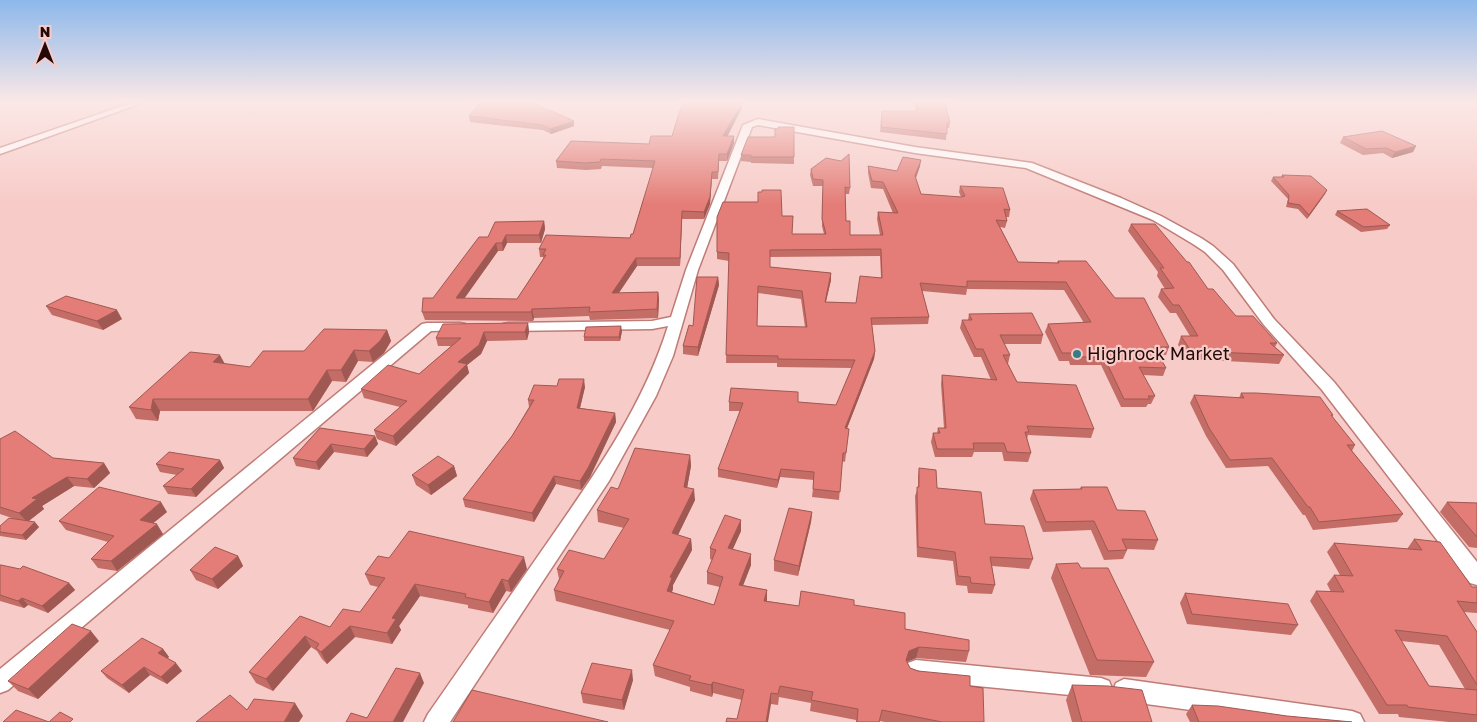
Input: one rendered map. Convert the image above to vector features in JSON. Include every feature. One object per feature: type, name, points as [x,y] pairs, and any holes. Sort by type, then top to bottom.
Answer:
[{"type":"street","points":[[0,151],[40,137]]},
{"type":"street","points":[[436,722],[603,476],[627,437],[666,356],[696,261],[744,137]]},
{"type":"street","points":[[842,137],[906,149],[1028,165],[1104,194],[1157,218],[1197,241],[1219,258],[1269,322],[1328,386],[1477,577]]},
{"type":"street","points":[[496,328],[652,325],[676,320]]},
{"type":"street","points":[[0,683],[427,327],[477,328]]},
{"type":"street","points":[[916,670],[1032,680],[1194,698],[1352,722]]},
{"type":"building","points":[[651,137],[734,137],[727,154],[719,154],[718,172],[712,172],[710,197],[704,212],[682,211],[680,258],[636,258],[612,293],[658,292],[657,309],[589,312],[590,307],[532,309],[531,312],[422,312],[423,298],[433,298],[479,237],[488,237],[495,222],[544,221],[539,235],[506,235],[502,243],[496,243],[456,298],[517,299],[546,255],[543,255],[546,249],[539,249],[546,235],[630,238],[631,234],[633,234],[655,161],[601,159],[600,162],[585,163],[556,161],[571,141],[649,144]]},
{"type":"building","points":[[748,137],[794,137],[794,157],[751,157],[751,155],[741,155]]},
{"type":"building","points":[[1343,137],[1395,137],[1416,146],[1395,152],[1386,148],[1366,149]]},
{"type":"building","points":[[849,154],[850,188],[845,187],[846,221],[850,221],[850,235],[883,235],[878,212],[898,213],[883,182],[872,181],[868,166],[897,171],[903,157],[921,160],[915,176],[921,194],[961,197],[965,196],[960,186],[1003,188],[1010,210],[1004,209],[1007,221],[996,220],[1018,262],[1059,263],[1058,261],[1086,261],[1115,298],[1144,298],[1169,347],[1154,347],[1166,368],[1139,367],[1155,396],[1148,396],[1150,399],[1124,399],[1104,357],[1073,357],[1071,353],[1062,353],[1048,324],[1091,322],[1066,282],[967,281],[967,287],[920,283],[929,317],[871,318],[875,351],[845,428],[849,429],[846,453],[843,453],[840,492],[813,489],[814,472],[781,469],[778,480],[718,469],[743,403],[729,402],[731,388],[798,392],[798,402],[836,405],[855,360],[778,359],[778,356],[726,355],[729,253],[717,252],[717,217],[723,202],[758,202],[758,192],[762,192],[762,190],[781,190],[782,216],[793,216],[792,234],[826,234],[822,219],[823,180],[813,179],[811,169],[826,158],[841,161]],"holes":[[[881,249],[882,278],[860,276],[856,303],[825,302],[831,273],[770,267],[770,250]],[[758,286],[802,291],[807,327],[757,326]]]},
{"type":"building","points":[[1282,175],[1311,176],[1327,190],[1309,215],[1300,205],[1288,203],[1289,195],[1273,177],[1284,177]]},
{"type":"building","points":[[1367,209],[1390,225],[1364,227],[1337,211]]},
{"type":"building","points":[[1131,224],[1155,224],[1189,262],[1208,289],[1213,289],[1236,316],[1253,316],[1277,343],[1270,343],[1284,355],[1191,351],[1181,336],[1198,336],[1179,305],[1173,305],[1161,289],[1174,288],[1160,268],[1164,268]]},
{"type":"building","points":[[697,277],[718,277],[698,347],[683,346],[689,325],[693,326]]},
{"type":"building","points":[[66,296],[117,310],[97,321],[46,306]]},
{"type":"building","points":[[1032,313],[1043,335],[1000,335],[1010,355],[1003,355],[1017,382],[1076,385],[1094,429],[1027,426],[1029,432],[1025,432],[1031,453],[1007,452],[1004,443],[973,443],[974,449],[937,449],[933,433],[940,433],[938,428],[946,428],[942,375],[997,380],[983,349],[976,349],[962,320],[972,320],[969,314]]},
{"type":"building","points":[[528,323],[525,332],[484,332],[479,345],[458,362],[467,364],[393,436],[374,430],[407,401],[361,389],[388,365],[419,374],[461,338],[436,338],[443,324]]},
{"type":"building","points":[[621,326],[619,337],[584,337],[586,327]]},
{"type":"building","points":[[324,329],[387,330],[380,341],[369,351],[354,350],[341,370],[327,370],[308,399],[153,399],[151,410],[129,407],[190,352],[220,355],[213,362],[250,367],[263,351],[304,351]]},
{"type":"building","points":[[559,379],[584,379],[577,408],[615,413],[580,481],[554,476],[532,513],[463,499],[512,436],[534,400],[528,400],[534,385],[557,386]]},
{"type":"building","points":[[1241,393],[1320,397],[1333,415],[1331,415],[1355,445],[1347,445],[1403,514],[1319,522],[1310,507],[1308,507],[1272,458],[1230,460],[1209,428],[1194,395],[1244,398]]},
{"type":"building","points":[[320,428],[375,436],[364,449],[331,444],[316,462],[293,458]]},
{"type":"building","points":[[15,431],[53,458],[104,463],[87,479],[67,477],[32,498],[37,499],[19,513],[0,507],[0,439]]},
{"type":"building","points":[[635,448],[690,455],[684,487],[694,489],[672,533],[691,539],[670,577],[672,578],[667,591],[714,605],[723,577],[707,572],[716,550],[710,548],[725,515],[741,520],[728,548],[751,554],[739,585],[767,590],[764,601],[799,606],[801,591],[854,600],[854,605],[905,613],[905,629],[969,640],[969,651],[919,647],[909,651],[906,660],[910,668],[918,671],[970,676],[970,686],[983,688],[984,722],[942,722],[882,710],[879,722],[857,722],[858,709],[811,700],[813,692],[780,686],[778,694],[771,693],[766,722],[726,722],[727,718],[737,719],[744,690],[713,682],[711,685],[689,680],[691,676],[653,665],[674,621],[554,590],[564,571],[557,569],[569,550],[604,559],[629,519],[597,510],[611,487],[618,489]]},
{"type":"building","points":[[169,452],[220,460],[191,489],[163,486],[184,469],[156,464]]},
{"type":"building","points":[[438,456],[454,466],[428,485],[412,475]]},
{"type":"building","points":[[919,468],[936,470],[937,488],[981,492],[985,524],[1024,526],[1033,559],[990,557],[995,585],[971,583],[970,577],[958,576],[955,552],[918,547],[917,487],[919,487]]},
{"type":"building","points":[[99,487],[161,502],[140,520],[157,524],[111,561],[91,559],[114,536],[59,521]]},
{"type":"building","points":[[1081,487],[1107,487],[1117,510],[1145,511],[1158,540],[1122,539],[1127,550],[1108,551],[1094,521],[1046,522],[1033,490],[1082,489]]},
{"type":"building","points":[[1447,502],[1477,503],[1477,537]]},
{"type":"building","points":[[789,508],[812,512],[799,566],[774,560]]},
{"type":"building","points":[[9,518],[35,522],[22,535],[0,532],[0,526]]},
{"type":"building","points":[[409,531],[524,557],[508,581],[502,579],[489,602],[465,597],[466,594],[415,584],[392,618],[396,619],[387,633],[350,626],[321,652],[316,648],[319,644],[305,636],[266,679],[249,672],[300,616],[330,627],[343,609],[360,612],[385,578],[365,574],[378,556],[389,558]]},
{"type":"building","points":[[1414,539],[1440,542],[1472,587],[1477,587],[1477,603],[1457,601],[1477,632],[1477,685],[1447,636],[1395,630],[1429,686],[1477,690],[1477,715],[1408,707],[1407,705],[1387,705],[1316,591],[1344,592],[1334,575],[1353,576],[1334,543],[1422,550]]},
{"type":"building","points":[[215,547],[238,556],[212,579],[190,570]]},
{"type":"building","points":[[1078,563],[1081,568],[1108,568],[1154,662],[1097,660],[1056,564]]},
{"type":"building","points":[[0,565],[20,569],[23,566],[69,583],[42,606],[22,598],[18,601],[0,595]]},
{"type":"building","points":[[1185,593],[1288,604],[1298,625],[1192,614]]},
{"type":"building","points":[[72,624],[91,631],[28,689],[8,681]]},
{"type":"building","points":[[142,638],[163,649],[158,653],[176,663],[161,677],[144,667],[122,685],[101,671]]},
{"type":"building","points":[[592,663],[632,670],[622,700],[581,693]]},
{"type":"building","points":[[396,668],[420,673],[393,722],[346,722],[351,713],[367,718]]},
{"type":"building","points":[[1072,685],[1108,686],[1142,690],[1152,722],[1082,722]]},
{"type":"building","points":[[472,690],[608,722],[453,722]]},
{"type":"building","points":[[230,695],[247,710],[254,699],[295,703],[284,722],[196,722]]},
{"type":"building","points":[[1192,705],[1218,706],[1287,716],[1352,722],[1199,722]]},
{"type":"building","points":[[16,710],[49,722],[3,722]]},
{"type":"building","points":[[60,712],[73,719],[70,722],[49,722]]},
{"type":"place","name":"Highrock Market","points":[[1077,354]]}]
